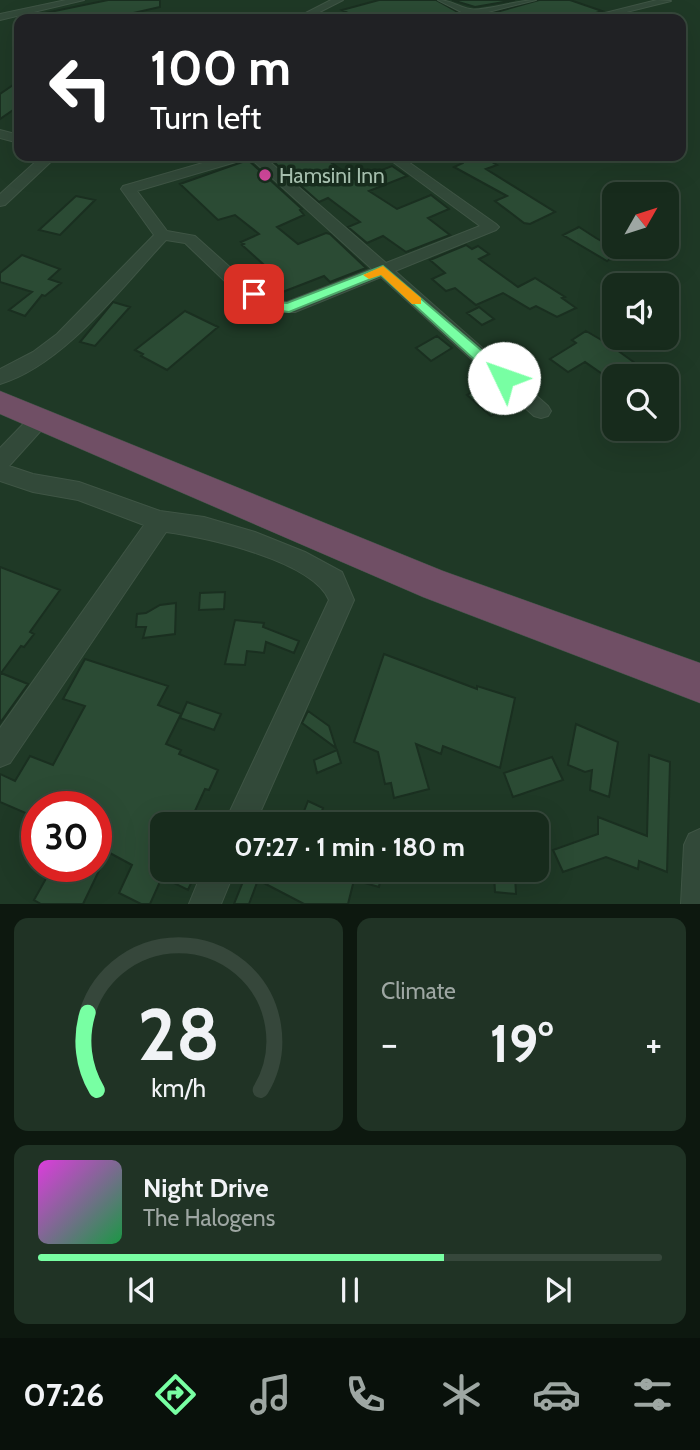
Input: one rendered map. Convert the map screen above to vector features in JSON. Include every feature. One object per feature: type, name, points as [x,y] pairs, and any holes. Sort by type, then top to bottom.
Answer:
[{"type":"highway","points":[[0,402],[436,585],[700,683]]},
{"type":"street","points":[[18,14],[79,0]]},
{"type":"street","points":[[309,14],[338,0]]},
{"type":"street","points":[[443,0],[471,13],[531,0]]},
{"type":"street","points":[[608,14],[666,1],[662,0]]},
{"type":"street","points":[[0,202],[45,161]]},
{"type":"street","points":[[224,161],[128,189],[162,235],[190,239],[236,282],[271,306],[289,308],[491,227],[399,161]]},
{"type":"street","points":[[261,161],[541,411]]},
{"type":"street","points":[[0,377],[40,357],[63,338],[162,235]]},
{"type":"street","points":[[0,462],[39,420]]},
{"type":"street","points":[[0,472],[33,483],[79,491],[160,521],[204,527],[247,539],[333,580],[342,600],[245,812]]},
{"type":"street","points":[[0,753],[160,521]]},
{"type":"street","points":[[696,904],[700,845]]},
{"type":"street","points":[[205,904],[214,882]]},
{"type":"building","points":[[108,0],[160,0],[160,7],[129,14],[45,13]]},
{"type":"building","points":[[379,0],[436,0],[461,14],[350,14],[342,10]]},
{"type":"building","points":[[452,0],[515,0],[475,7]]},
{"type":"building","points":[[539,0],[570,0],[602,11],[593,14],[490,14]]},
{"type":"building","points":[[14,84],[14,109],[0,119],[0,94]]},
{"type":"building","points":[[249,161],[302,209],[300,210],[304,215],[277,227],[298,244],[326,233],[330,234],[366,268],[330,282],[324,276],[280,293],[263,280],[267,278],[255,267],[263,264],[242,245],[244,244],[241,242],[259,234],[235,215],[218,220],[180,184]]},
{"type":"building","points":[[273,161],[329,161],[356,180],[392,166],[407,176],[369,191],[397,209],[431,195],[449,209],[428,218],[450,235],[406,252],[383,236],[367,243],[348,227],[360,222],[328,198],[319,202]]},
{"type":"building","points":[[490,161],[497,165],[486,169],[555,212],[530,224],[524,223],[495,201],[507,196],[454,167],[463,163]]},
{"type":"building","points":[[76,196],[95,200],[60,235],[39,230]]},
{"type":"building","points":[[579,227],[602,241],[602,258],[563,235]]},
{"type":"building","points":[[466,245],[472,249],[478,246],[489,254],[479,259],[518,287],[535,278],[565,297],[562,298],[576,308],[557,317],[536,306],[530,309],[503,293],[476,305],[455,288],[446,291],[432,279],[445,273],[430,260]]},
{"type":"building","points":[[22,255],[60,269],[49,279],[61,283],[45,296],[42,295],[25,316],[9,310],[32,292],[0,282],[0,273]]},
{"type":"building","points":[[113,302],[130,307],[95,346],[80,342]]},
{"type":"building","points":[[479,307],[494,319],[482,325],[467,313]]},
{"type":"building","points":[[185,311],[218,327],[167,370],[135,350]]},
{"type":"building","points":[[586,331],[602,340],[602,350],[617,350],[636,364],[602,364],[602,374],[585,362],[568,372],[550,359],[576,343],[572,340]]},
{"type":"building","points":[[437,336],[452,348],[431,361],[416,348]]},
{"type":"building","points":[[511,343],[530,356],[516,366],[496,352]]},
{"type":"building","points":[[491,381],[514,402],[491,416],[467,395]]},
{"type":"building","points":[[0,567],[60,590],[30,632],[34,634],[24,647],[21,646],[1,673],[28,684],[0,723]]},
{"type":"building","points":[[225,592],[224,609],[199,610],[200,593]]},
{"type":"building","points":[[176,603],[175,634],[143,638],[146,627],[136,627],[137,614],[146,613],[160,605]]},
{"type":"building","points":[[235,620],[264,623],[263,627],[299,641],[294,653],[266,642],[264,653],[247,651],[245,665],[225,664]]},
{"type":"building","points":[[384,654],[477,689],[477,686],[515,698],[500,768],[443,746],[441,754],[416,744],[429,789],[394,798],[391,783],[385,784],[378,752],[354,742]]},
{"type":"building","points":[[85,659],[168,686],[158,705],[181,714],[166,744],[181,750],[179,754],[218,770],[194,812],[150,812],[150,882],[160,882],[150,904],[141,904],[119,893],[132,865],[112,854],[112,791],[21,791],[21,811],[0,802],[0,774],[15,781],[30,756],[53,765],[85,706],[63,699]]},
{"type":"building","points":[[187,702],[221,714],[214,730],[180,718]]},
{"type":"building","points":[[308,711],[329,726],[336,748],[302,723]]},
{"type":"building","points":[[576,724],[618,742],[609,797],[590,790],[592,770],[585,772],[568,765]]},
{"type":"building","points":[[337,750],[341,763],[317,773],[314,760]]},
{"type":"building","points":[[649,755],[670,762],[667,872],[639,861],[638,869],[606,857],[563,872],[553,850],[598,834],[598,817],[647,836]]},
{"type":"building","points":[[552,757],[563,780],[513,797],[504,773]]},
{"type":"building","points":[[308,801],[323,808],[322,812],[304,812]]},
{"type":"building","points":[[44,882],[94,882],[83,904],[41,904],[34,900]]},
{"type":"building","points":[[172,882],[192,882],[188,890]]},
{"type":"building","points":[[243,882],[257,882],[249,904],[234,904]]},
{"type":"building","points":[[262,882],[354,882],[348,904],[304,904]]},
{"type":"building","points":[[361,882],[380,882],[379,887]]},
{"type":"building","points":[[494,882],[515,882],[516,894],[495,892]]},
{"type":"slow traffic","points":[[369,275],[383,270],[417,301]]},
{"type":"place","name":"Hamsini Inn","points":[[265,175]]},
{"type":"route","points":[[254,294],[271,306],[289,308],[383,270],[504,378]]}]
